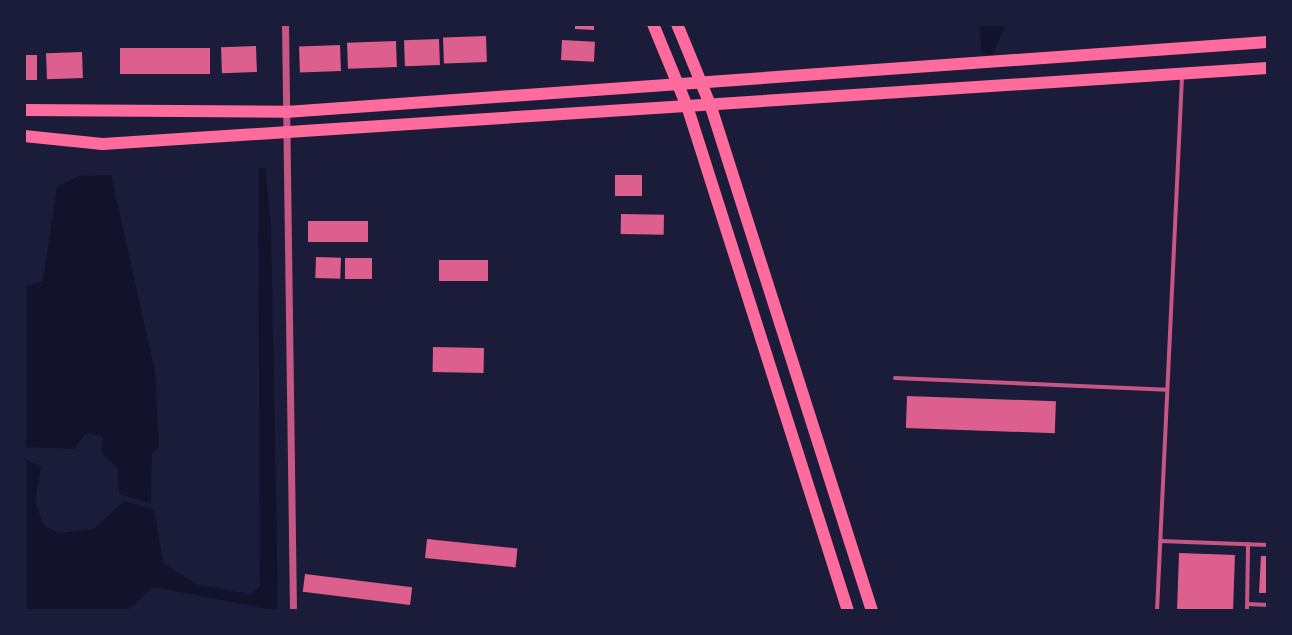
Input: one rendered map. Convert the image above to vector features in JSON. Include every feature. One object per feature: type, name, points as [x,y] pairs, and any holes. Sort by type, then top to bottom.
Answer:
[{"type":"main road","points":[[653,24],[688,109],[848,611]]},
{"type":"main road","points":[[677,24],[711,107],[872,611]]},
{"type":"main road","points":[[24,110],[286,112],[702,85],[1268,42]]},
{"type":"main road","points":[[24,136],[103,144],[688,109],[1268,68]]},
{"type":"street","points":[[285,24],[293,611]]},
{"type":"lane","points":[[1157,611],[1182,74]]},
{"type":"lane","points":[[895,378],[1167,390]]},
{"type":"lane","points":[[1160,541],[1268,545]]},
{"type":"lane","points":[[1247,611],[1248,544]]},
{"type":"lane","points":[[1247,604],[1268,605]]},
{"type":"shaded area","points":[[980,24],[1006,24],[992,55],[981,53]]},
{"type":"shaded area","points":[[258,168],[265,168],[271,225],[278,611],[154,587],[126,611],[24,611],[24,459],[41,466],[35,502],[44,526],[59,533],[94,529],[124,501],[154,509],[163,563],[198,585],[251,594],[260,586]]},
{"type":"shaded area","points":[[111,175],[155,372],[159,447],[152,453],[151,503],[119,494],[118,469],[102,453],[103,436],[86,433],[74,449],[24,447],[24,287],[43,281],[57,187],[79,176]]},
{"type":"building","points":[[575,24],[594,24],[594,30],[575,29]]},
{"type":"building","points":[[486,36],[487,62],[444,63],[443,38]]},
{"type":"building","points":[[439,39],[440,65],[405,66],[404,40]]},
{"type":"building","points":[[562,40],[595,42],[594,62],[561,60]]},
{"type":"building","points":[[396,41],[397,67],[348,69],[347,43]]},
{"type":"building","points":[[340,45],[341,71],[300,72],[299,46]]},
{"type":"building","points":[[256,46],[257,72],[222,73],[221,47]]},
{"type":"building","points":[[120,48],[210,48],[210,74],[120,74]]},
{"type":"building","points":[[82,52],[83,78],[47,79],[46,53]]},
{"type":"building","points":[[24,55],[37,55],[37,80],[24,80]]},
{"type":"building","points":[[615,175],[642,175],[642,196],[615,196]]},
{"type":"building","points":[[621,214],[664,215],[664,235],[621,234]]},
{"type":"building","points":[[308,221],[368,221],[368,242],[308,242]]},
{"type":"building","points":[[316,257],[341,258],[340,279],[315,278]]},
{"type":"building","points":[[345,258],[372,258],[372,279],[345,279]]},
{"type":"building","points":[[439,260],[488,260],[488,281],[439,281]]},
{"type":"building","points":[[433,347],[484,348],[484,373],[433,372]]},
{"type":"building","points":[[907,396],[1056,401],[1055,433],[906,428]]},
{"type":"building","points":[[427,539],[518,549],[516,567],[425,558]]},
{"type":"building","points":[[1179,553],[1235,555],[1233,611],[1177,611]]},
{"type":"building","points":[[1261,556],[1268,556],[1268,593],[1259,593]]},
{"type":"building","points":[[305,574],[412,587],[410,605],[303,592]]}]
